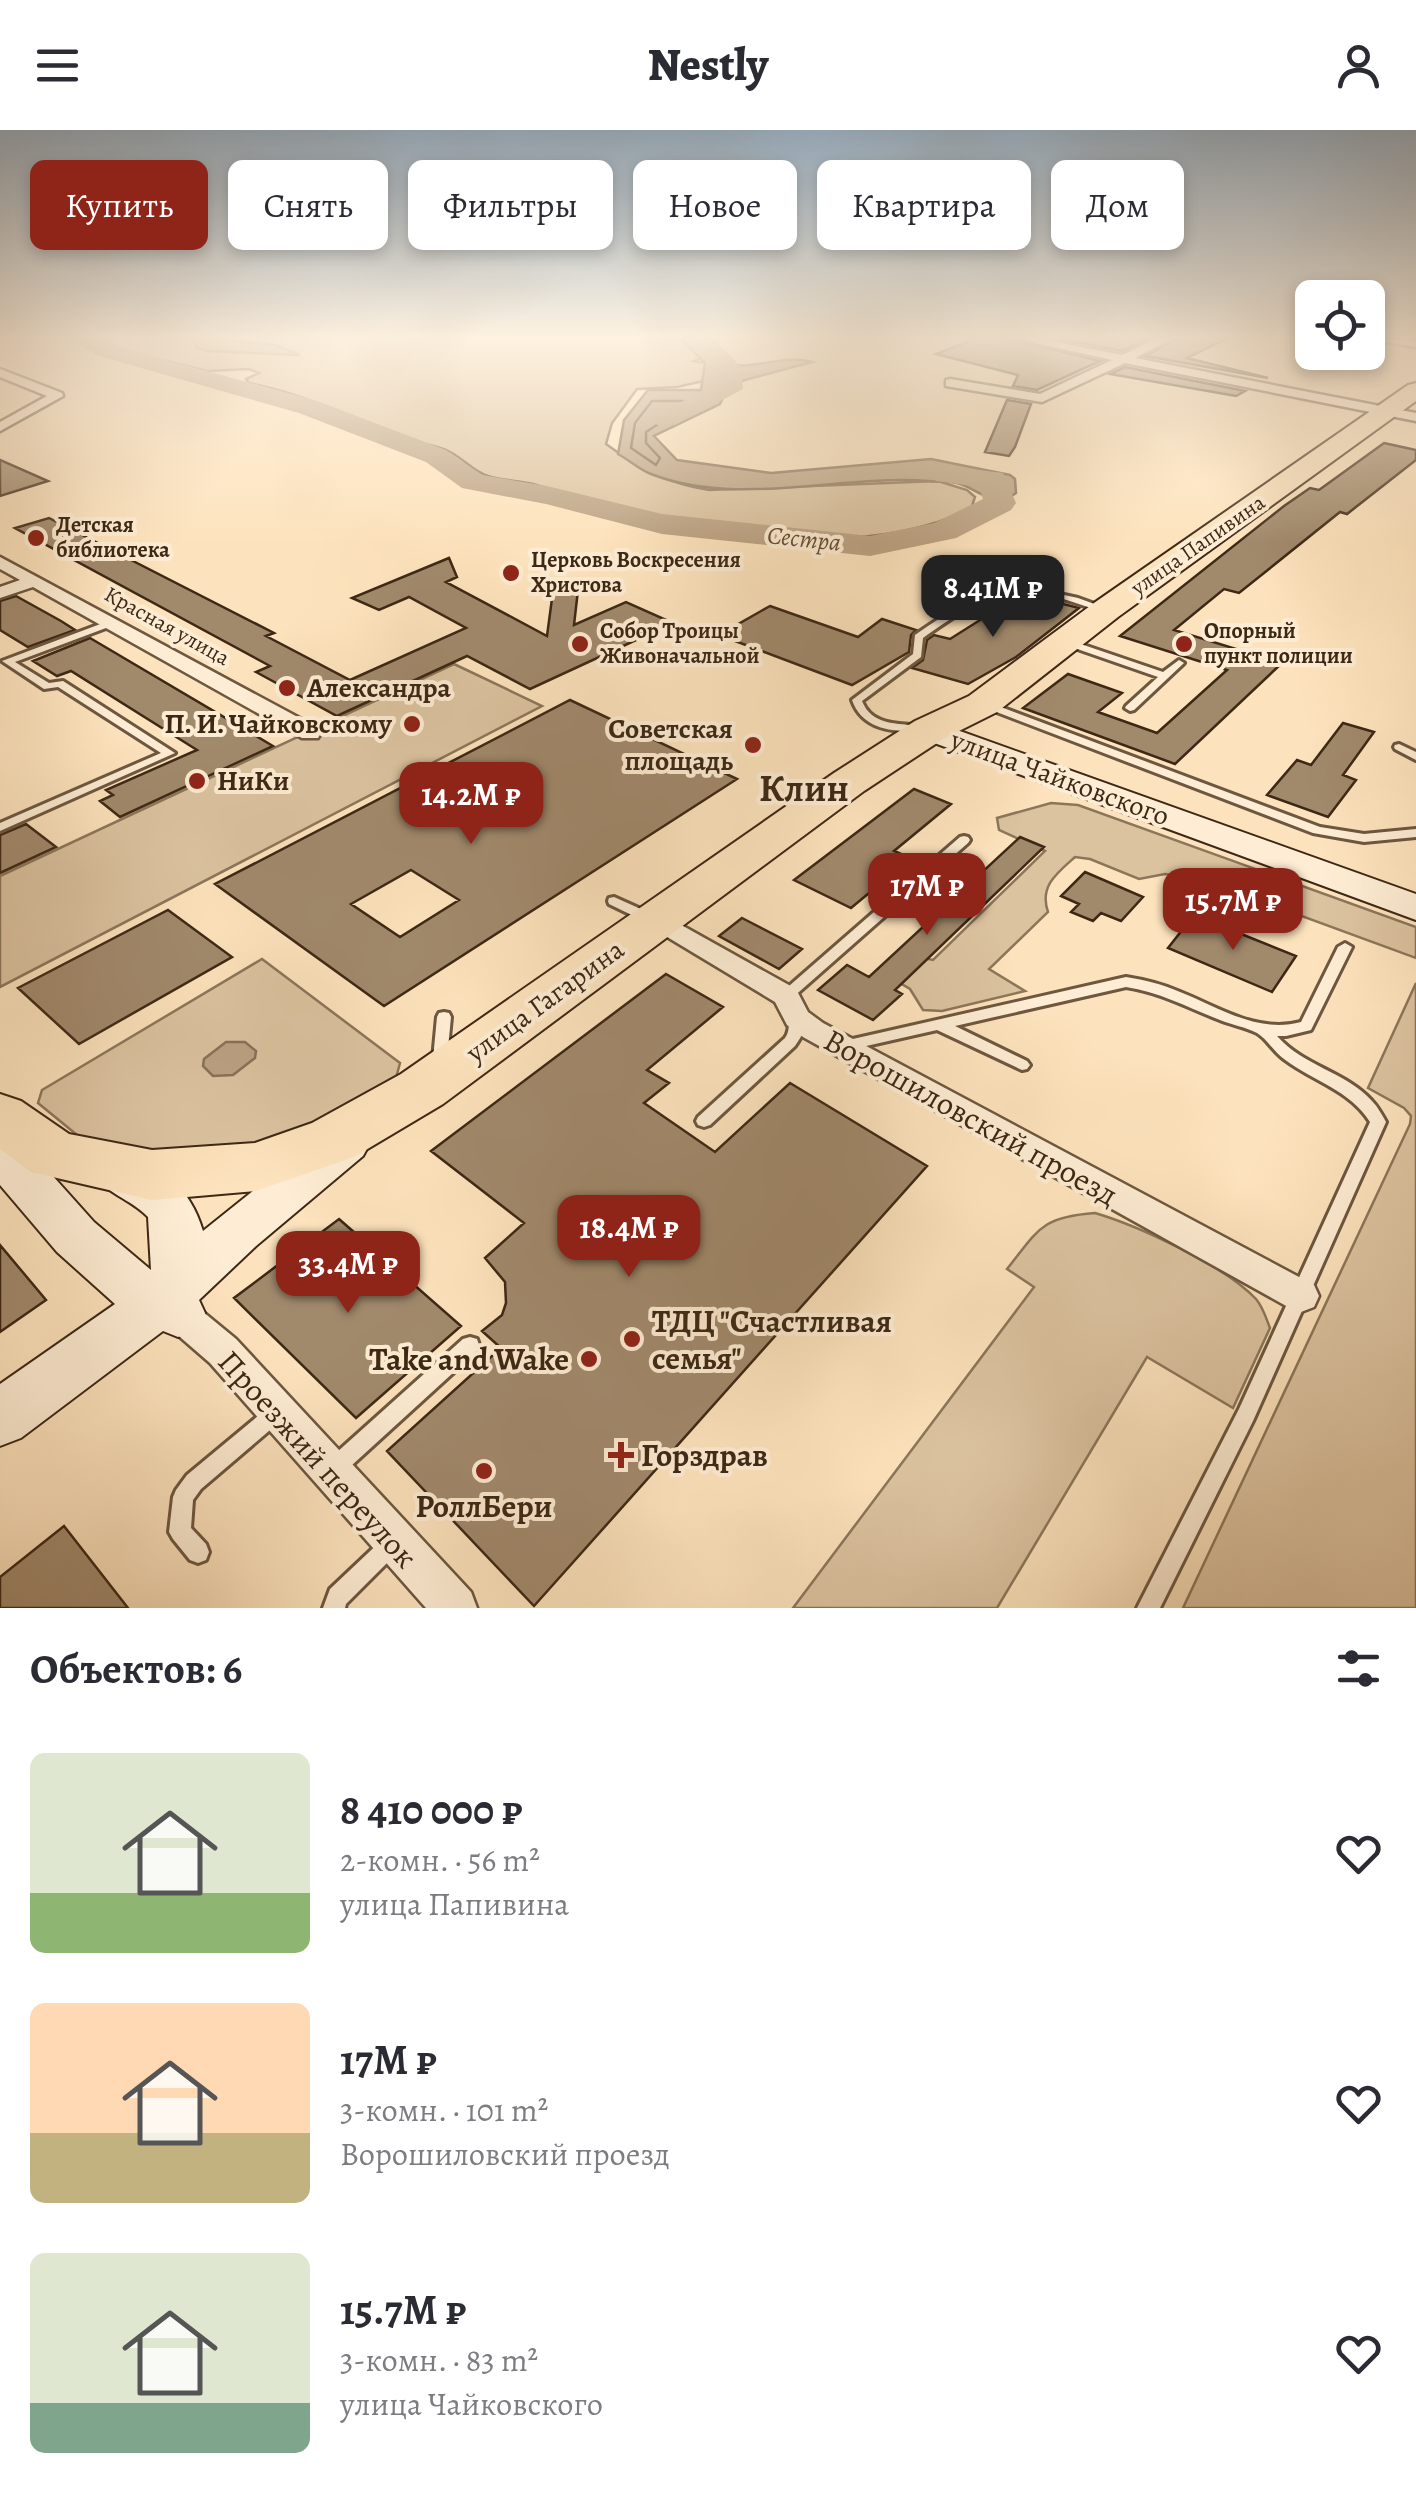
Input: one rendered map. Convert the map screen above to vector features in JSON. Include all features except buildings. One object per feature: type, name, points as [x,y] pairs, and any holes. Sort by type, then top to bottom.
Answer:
[{"type":"highway","name":"улица Папивина","points":[[929,730],[982,704],[1106,610],[1401,414]]},
{"type":"highway","name":"улица Гагарина","points":[[431,1083],[636,910],[929,730]]},
{"type":"highway","points":[[0,1118],[52,1155],[103,1168],[152,1174],[256,1167],[333,1140],[431,1083]]},
{"type":"street","points":[[0,427],[39,406]]},
{"type":"street","points":[[1361,406],[1401,414]]},
{"type":"street","name":"Красная улица","points":[[0,562],[310,734]]},
{"type":"street","points":[[0,592],[35,581]]},
{"type":"street","name":"улица Чайковского","points":[[929,730],[1416,908]]},
{"type":"street","name":"Ворошиловский проезд","points":[[636,910],[792,1007],[842,1047],[1301,1296]]},
{"type":"street","name":"улица Гагарина","points":[[0,1418],[172,1301],[341,1146],[431,1083]]},
{"type":"street","points":[[12,1172],[122,1280],[172,1301],[181,1238],[171,1209],[145,1184],[103,1168]]},
{"type":"street","name":"Проезжий переулок","points":[[172,1301],[223,1351],[455,1608]]},
{"type":"lane","points":[[929,730],[902,730],[877,722],[860,712],[857,700],[918,655],[918,637],[968,602],[1031,587],[1106,610]]},
{"type":"lane","points":[[0,827],[169,753],[59,683],[48,688],[7,661],[111,623]]},
{"type":"lane","points":[[1066,642],[1164,676]]},
{"type":"lane","points":[[1130,708],[1179,662]]},
{"type":"lane","points":[[982,704],[1317,830],[1364,838],[1416,833]]},
{"type":"lane","points":[[1399,748],[1416,757]]},
{"type":"lane","points":[[704,1121],[790,1042],[797,1032],[792,1007],[964,840]]},
{"type":"lane","points":[[842,1047],[1126,982],[1158,986],[1266,1032],[1282,1034],[1306,1026],[1345,947]]},
{"type":"lane","points":[[431,1083],[444,1017]]},
{"type":"lane","points":[[938,1024],[1022,1064]]},
{"type":"lane","points":[[1148,1608],[1246,1415],[1378,1122],[1358,1096],[1288,1058],[1266,1032]]},
{"type":"lane","points":[[331,1470],[470,1345]]},
{"type":"lane","points":[[198,1552],[180,1532],[183,1497],[194,1482],[278,1411]]},
{"type":"lane","points":[[334,1608],[338,1597],[393,1542]]},
{"type":"shaded area","points":[[324,406],[625,406],[612,423],[606,444],[642,468],[680,483],[709,490],[938,481],[967,490],[975,497],[971,509],[920,527],[865,537],[810,539],[753,534],[640,513],[488,476],[445,450]]},
{"type":"shaded area","points":[[454,664],[542,706],[0,987],[0,876]]},
{"type":"shaded area","points":[[1051,803],[1078,805],[1416,927],[1416,958],[1201,879],[1165,874],[1139,879],[1075,857],[1048,887],[1048,912],[989,969],[1025,991],[942,1011],[923,1010],[910,989],[888,976],[908,955],[933,960],[1045,851],[999,830],[997,818]]},
{"type":"shaded area","points":[[262,959],[400,1063],[396,1078],[316,1123],[262,1142],[159,1155],[82,1139],[38,1103],[42,1090]]},
{"type":"shaded area","points":[[1416,983],[1416,1608],[1183,1608],[1410,1124],[1411,1116],[1404,1108],[1368,1088]]},
{"type":"shaded area","points":[[1095,1213],[1157,1237],[1203,1261],[1242,1286],[1258,1302],[1270,1328],[1233,1408],[1147,1357],[997,1608],[793,1608],[1034,1287],[1007,1269],[1052,1222]]},
{"type":"water","points":[[635,406],[716,406],[654,436],[677,460],[771,473],[931,459],[1010,475],[1015,479],[1016,493],[994,499],[956,483],[895,480],[753,489],[684,484],[647,472],[618,454],[624,420]]},
{"type":"water","points":[[226,1042],[245,1042],[256,1051],[255,1058],[233,1075],[213,1076],[203,1066],[204,1059]]},
{"type":"waterway","name":"Сестра","points":[[304,406],[436,456],[473,482],[547,495],[662,524],[870,546],[944,531],[1000,503],[992,479],[946,475]]},
{"type":"waterway","name":"Сестра","points":[[666,419],[694,406]]},
{"type":"place","name":"Детская библиотека","points":[[36,538]]},
{"type":"place","name":"Церковь Воскресения Христова","points":[[511,573]]},
{"type":"place","name":"Собор Троицы Живоначальной","points":[[580,644]]},
{"type":"place","name":"Опорный пункт полиции","points":[[1184,644]]},
{"type":"place","name":"Александра","points":[[287,688]]},
{"type":"place","name":"П. И. Чайковскому","points":[[412,724]]},
{"type":"place","name":"Советская площадь","points":[[753,745]]},
{"type":"place","name":"НиКи","points":[[197,781]]},
{"type":"place","name":"ТДЦ \"Счастливая семья\"","points":[[632,1339]]},
{"type":"place","name":"Take and Wake","points":[[589,1359]]},
{"type":"place","name":"Горздрав","points":[[621,1455]]},
{"type":"place","name":"РоллБери","points":[[484,1471]]},
{"type":"district","name":"Клин","points":[[804,788]]}]
